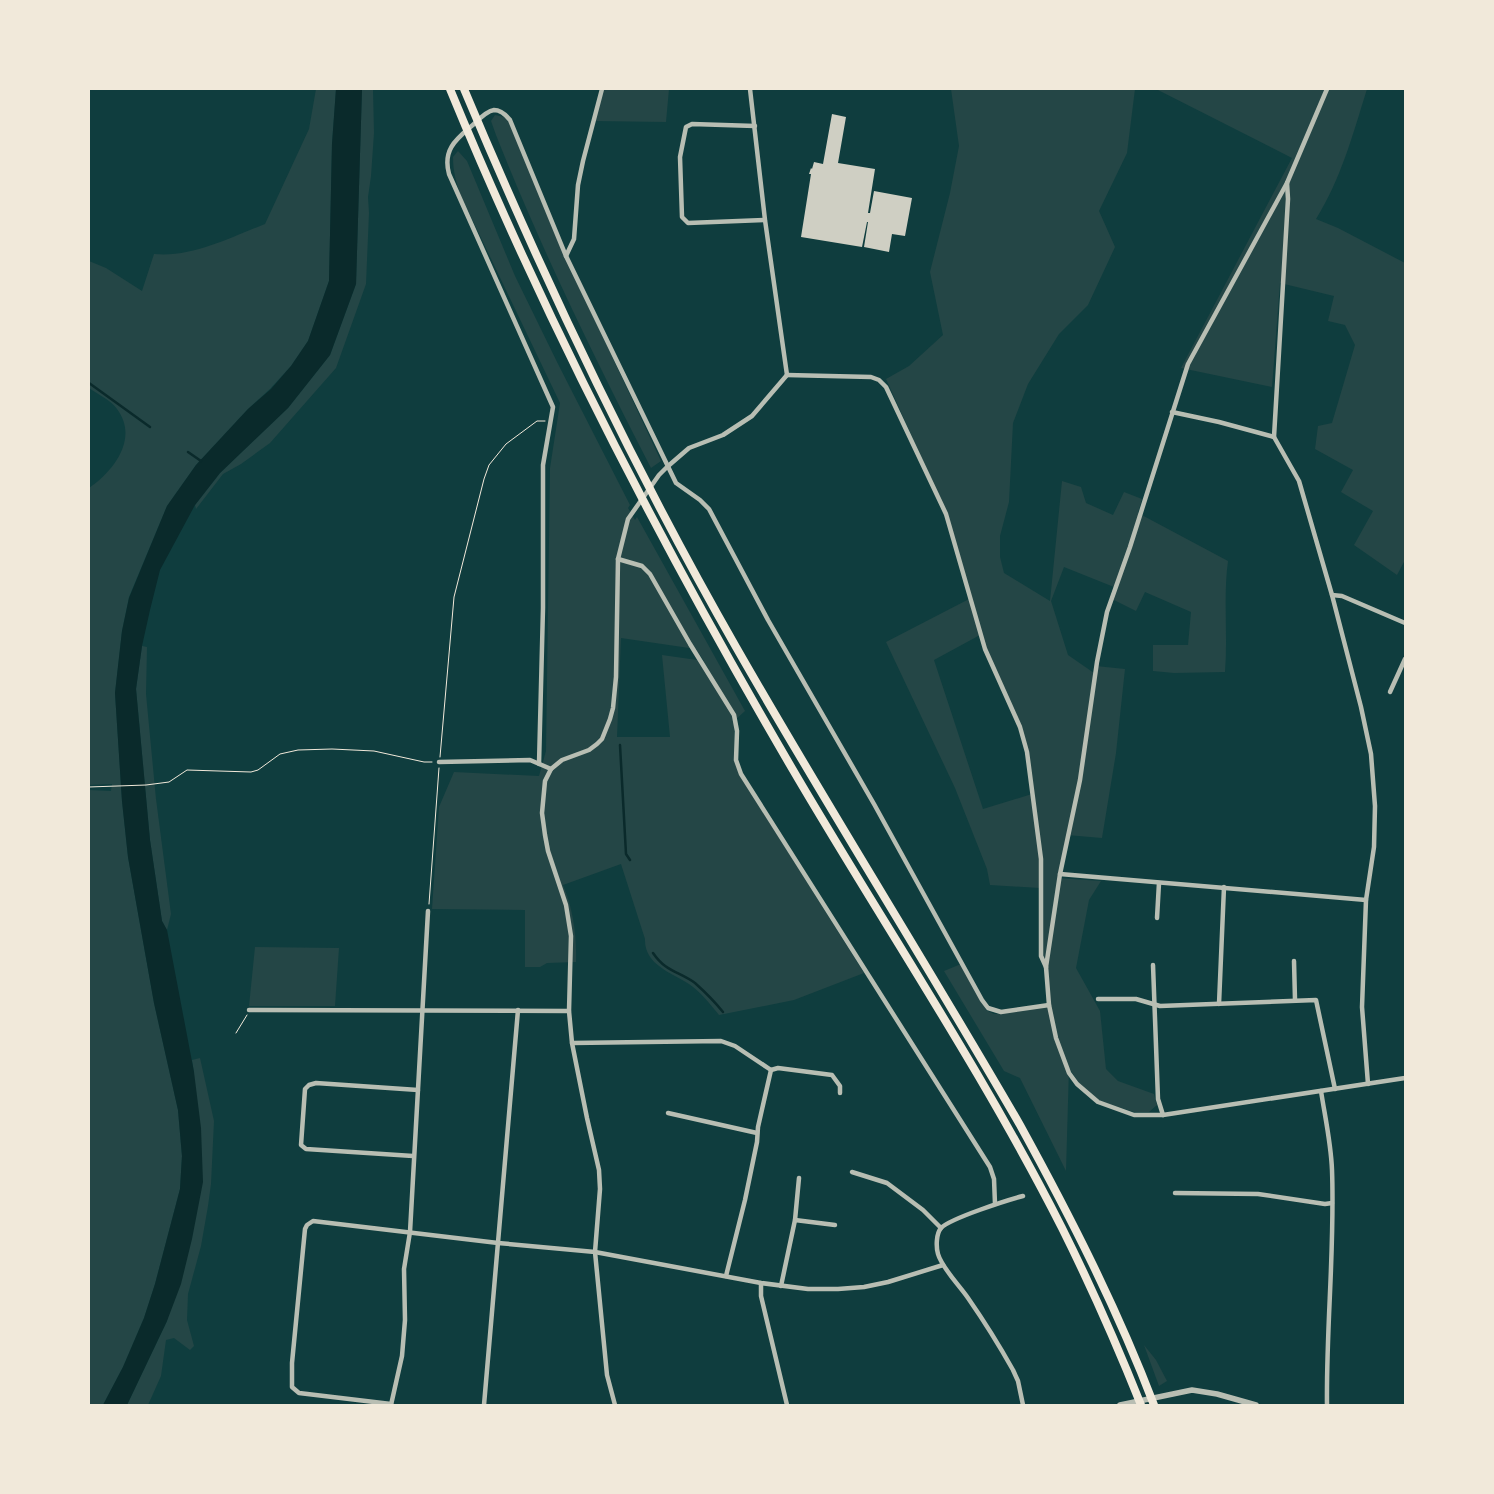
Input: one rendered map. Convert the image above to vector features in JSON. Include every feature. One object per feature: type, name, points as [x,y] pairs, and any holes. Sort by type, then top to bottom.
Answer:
[{"type":"highway","points":[[450,89],[554,324],[635,488],[728,658],[790,765],[971,1064],[1036,1178],[1086,1277],[1141,1405]]},
{"type":"highway","points":[[464,89],[537,257],[593,376],[658,504],[765,696],[1025,1132],[1101,1279],[1154,1405]]},
{"type":"street","points":[[566,256],[574,239],[578,185],[602,89]]},
{"type":"street","points":[[614,1405],[607,1375],[595,1252],[600,1189],[599,1170],[572,1043],[569,1011],[572,948],[569,921],[561,887],[548,851],[542,814],[545,781],[551,769],[562,760],[589,750],[597,744],[602,739],[610,718],[613,708],[616,677],[618,559],[628,519],[659,475],[667,467],[689,448],[723,435],[752,416],[787,375],[765,220],[750,89]]},
{"type":"street","points":[[1327,89],[1287,183],[1188,364],[1130,547],[1107,612],[1097,662],[1080,780],[1060,874],[1046,967],[1049,1005],[1056,1038],[1069,1073],[1077,1084],[1098,1102],[1134,1115],[1163,1115],[1405,1078]]},
{"type":"street","points":[[539,764],[543,608],[542,465],[553,407],[446,166],[447,158],[454,142],[487,112],[495,110],[505,114],[510,120],[566,256],[667,467],[676,483],[681,488],[692,493],[708,509],[768,620],[874,804],[982,1000],[988,1008],[1001,1012],[1049,1005]]},
{"type":"street","points":[[755,126],[692,124],[686,127],[680,157],[682,217],[688,223],[765,220]]},
{"type":"street","points":[[1287,183],[1288,199],[1274,437],[1299,481],[1332,595],[1371,754],[1375,806],[1374,847],[1366,900],[1362,1008],[1368,1084]]},
{"type":"street","points":[[787,375],[871,377],[879,380],[886,387],[946,514],[985,649],[1020,728],[1027,752],[1041,859],[1041,956],[1046,967]]},
{"type":"street","points":[[1172,412],[1274,437]]},
{"type":"street","points":[[618,559],[642,566],[650,574],[734,715],[737,731],[736,760],[741,774],[990,1167],[994,1179],[995,1204]]},
{"type":"street","points":[[1332,595],[1342,596],[1405,623]]},
{"type":"street","points":[[1390,692],[1405,659]]},
{"type":"street","points":[[440,762],[530,760],[551,769]]},
{"type":"street","points":[[1060,874],[1366,900]]},
{"type":"street","points":[[1156,918],[1159,883]]},
{"type":"street","points":[[1219,1004],[1224,887]]},
{"type":"street","points":[[428,911],[410,1232],[404,1269],[405,1320],[391,1404],[299,1393],[292,1387],[292,1370],[305,1229],[310,1222],[316,1220],[410,1232],[498,1243],[595,1252],[761,1283],[823,1290],[864,1287],[888,1282],[943,1265]]},
{"type":"street","points":[[1294,961],[1295,1000]]},
{"type":"street","points":[[1152,965],[1158,1099],[1163,1115]]},
{"type":"street","points":[[1098,999],[1136,999],[1160,1006],[1316,1000],[1335,1089]]},
{"type":"street","points":[[249,1010],[569,1011]]},
{"type":"street","points":[[484,1405],[518,1010]]},
{"type":"street","points":[[572,1043],[722,1041],[735,1046],[771,1070],[778,1068],[832,1075],[840,1086],[840,1093]]},
{"type":"street","points":[[726,1276],[745,1200],[771,1070]]},
{"type":"street","points":[[413,1156],[306,1149],[301,1145],[305,1089],[316,1083],[418,1090]]},
{"type":"street","points":[[1321,1091],[1330,1152],[1332,1203],[1326,1359],[1327,1405]]},
{"type":"street","points":[[668,1113],[757,1133]]},
{"type":"street","points":[[852,1172],[887,1183],[923,1210],[941,1228]]},
{"type":"street","points":[[781,1286],[795,1220],[799,1178]]},
{"type":"street","points":[[1175,1193],[1258,1194],[1326,1204],[1332,1203]]},
{"type":"street","points":[[1023,1196],[995,1204],[948,1223],[941,1228],[937,1237],[938,1252],[943,1265],[970,1300],[1013,1370],[1018,1381],[1023,1405]]},
{"type":"street","points":[[795,1220],[835,1225]]},
{"type":"street","points":[[761,1283],[761,1296],[786,1405]]},
{"type":"street","points":[[1120,1405],[1192,1390],[1216,1394],[1256,1405]]},
{"type":"path","points":[[428,911],[454,597],[489,465],[506,444],[537,421],[551,420]]},
{"type":"path","points":[[89,787],[146,785],[169,782],[187,770],[251,772],[258,770],[280,754],[298,750],[374,751],[424,762],[440,762]]},
{"type":"path","points":[[236,1033],[249,1010]]},
{"type":"shaded area","points":[[316,89],[336,89],[332,144],[329,281],[308,341],[291,366],[196,465],[167,506],[129,597],[122,631],[115,693],[122,801],[128,857],[154,1003],[178,1110],[182,1156],[180,1189],[144,1318],[123,1367],[103,1405],[89,1405],[89,790],[111,791],[112,784],[89,785],[89,488],[107,473],[115,463],[121,453],[125,431],[123,420],[117,409],[108,400],[89,388],[89,261],[106,268],[142,291],[154,254],[183,253],[197,250],[265,224],[309,129]]},
{"type":"shaded area","points":[[336,89],[362,89],[356,284],[330,355],[288,408],[220,473],[195,505],[160,570],[142,646],[136,689],[150,840],[162,921],[167,930],[194,1072],[201,1128],[203,1182],[181,1284],[167,1321],[127,1405],[103,1405],[123,1367],[144,1318],[155,1284],[180,1189],[182,1156],[178,1110],[154,1003],[128,857],[122,801],[115,693],[122,631],[129,598],[167,506],[196,465],[248,409],[271,389],[291,366],[308,341],[329,281],[332,144]]},
{"type":"shaded area","points":[[362,89],[373,89],[374,133],[368,197],[366,284],[336,368],[270,443],[241,464],[223,474],[196,509],[195,505],[220,473],[288,408],[330,355],[356,284]]},
{"type":"shaded area","points":[[604,89],[669,89],[666,122],[594,121]]},
{"type":"shaded area","points":[[951,89],[1135,89],[1127,153],[1099,211],[1115,247],[1088,305],[1059,334],[1028,384],[1013,423],[1009,502],[1000,536],[1000,557],[1004,573],[1050,601],[1062,481],[1081,487],[1086,503],[1113,515],[1124,492],[1142,499],[1138,513],[1228,561],[1225,672],[1174,673],[1153,671],[1153,645],[1188,645],[1191,612],[1145,592],[1136,611],[1110,598],[1114,587],[1064,567],[1051,601],[1068,655],[1094,673],[1096,666],[1125,669],[1116,753],[1102,838],[1067,835],[1058,878],[1101,881],[1089,900],[1076,968],[1100,1011],[1106,1069],[1118,1081],[1154,1094],[1157,1105],[1149,1112],[1134,1112],[1099,1101],[1079,1083],[1069,1068],[1066,1171],[1020,1078],[1004,1071],[944,971],[961,964],[986,1010],[994,1014],[1004,1014],[1004,1009],[1050,1004],[1042,957],[1042,859],[1034,792],[1021,727],[980,635],[934,660],[983,809],[1032,794],[1040,859],[1040,888],[990,885],[987,869],[955,788],[886,642],[971,598],[947,514],[886,379],[909,366],[943,335],[930,272],[950,193],[959,146]]},
{"type":"shaded area","points":[[1156,89],[1367,89],[1333,188],[1316,219],[1338,228],[1405,263],[1405,560],[1397,575],[1354,545],[1373,511],[1341,492],[1353,470],[1315,449],[1318,426],[1332,423],[1355,345],[1345,325],[1328,321],[1334,296],[1280,283],[1272,387],[1181,368],[1292,158]]},
{"type":"shaded area","points":[[495,115],[504,117],[509,122],[557,239],[661,461],[651,468],[589,345],[531,220],[491,121]]},
{"type":"shaded area","points":[[458,151],[467,161],[515,276],[630,505],[628,508],[635,520],[637,517],[745,711],[734,721],[734,760],[739,774],[864,973],[794,1000],[719,1015],[705,998],[689,984],[660,967],[649,955],[621,864],[563,885],[574,923],[576,962],[547,963],[540,967],[525,967],[525,910],[432,909],[439,807],[454,772],[539,776],[546,751],[550,468],[560,403],[461,196],[455,176],[453,157]],"holes":[[[621,638],[696,649],[704,661],[662,655],[670,737],[617,737]]]},
{"type":"shaded area","points":[[142,646],[147,647],[146,694],[156,799],[171,914],[167,930],[162,921],[150,840],[136,689]]},
{"type":"shaded area","points":[[255,947],[339,948],[335,1006],[249,1006]]},
{"type":"shaded area","points":[[200,1058],[214,1121],[208,1206],[201,1246],[188,1294],[187,1320],[194,1346],[190,1350],[174,1338],[166,1340],[161,1376],[148,1405],[127,1405],[167,1321],[194,1072],[192,1060]]},
{"type":"shaded area","points":[[1144,1345],[1156,1360],[1167,1381],[1159,1386]]},
{"type":"building","points":[[832,114],[846,117],[838,163],[875,169],[868,213],[870,213],[874,191],[912,198],[905,236],[892,234],[889,252],[864,247],[868,222],[862,247],[801,237],[811,174],[809,174],[814,162],[823,164]]},
{"type":"waterway","points":[[89,383],[150,427]]},
{"type":"waterway","points":[[188,452],[201,461]]},
{"type":"waterway","points":[[620,745],[626,854],[630,860]]},
{"type":"waterway","points":[[653,953],[668,968],[695,983],[723,1012]]}]
